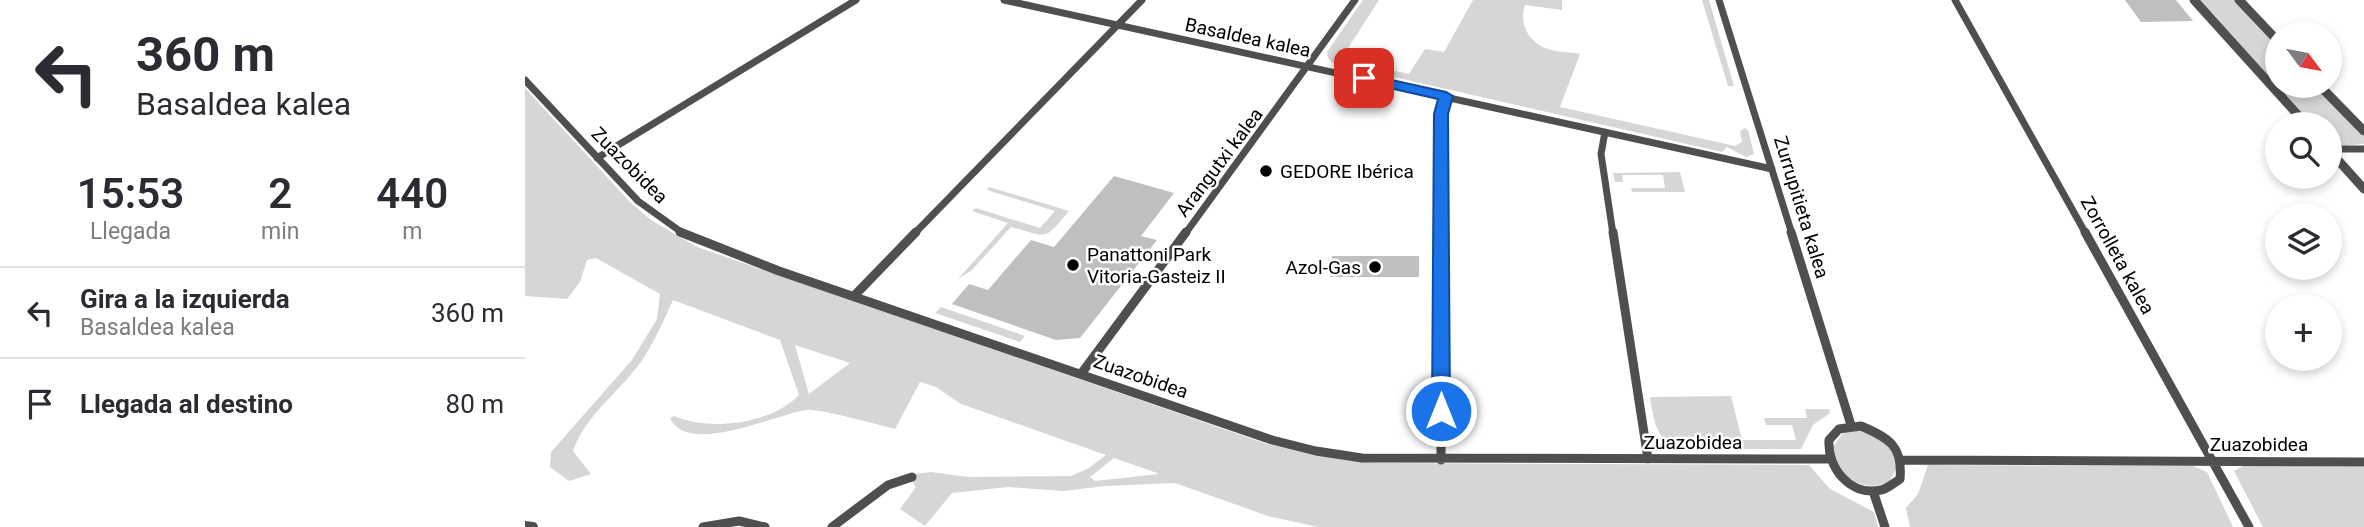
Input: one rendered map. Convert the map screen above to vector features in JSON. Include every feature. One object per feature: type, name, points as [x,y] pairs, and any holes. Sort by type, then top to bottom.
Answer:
[{"type":"street","points":[[597,158],[856,0]]},
{"type":"street","name":"Basaldea kalea","points":[[1004,0],[1772,169]]},
{"type":"street","points":[[854,296],[1142,0]]},
{"type":"street","name":"Arangutxi kalea","points":[[1081,374],[1355,0]]},
{"type":"street","name":"Zurrupitieta kalea","points":[[1719,0],[1851,425]]},
{"type":"street","name":"Zorrolleta kalea","points":[[1955,0],[2249,527]]},
{"type":"street","points":[[2194,0],[2295,112]]},
{"type":"street","points":[[2239,0],[2265,27]]},
{"type":"street","name":"Zuazobidea","points":[[525,80],[638,201],[681,233],[711,247],[1272,440],[1316,451],[1362,458],[1827,459]]},
{"type":"street","points":[[1441,460],[1441,114],[1446,96]]},
{"type":"street","points":[[2332,98],[2364,131]]},
{"type":"street","points":[[1605,132],[1601,155],[1648,459]]},
{"type":"street","points":[[2342,149],[2364,149]]},
{"type":"street","points":[[2342,163],[2364,188]]},
{"type":"street","points":[[1851,425],[1879,432],[1894,444],[1902,460],[1900,479],[1885,490],[1873,491],[1845,481],[1827,459],[1830,436],[1836,430],[1851,425]]},
{"type":"street","name":"Zuazobidea","points":[[1902,460],[2364,462]]},
{"type":"street","points":[[832,527],[888,485],[912,477]]},
{"type":"street","points":[[1873,491],[1885,527]]},
{"type":"street","points":[[703,527],[739,521],[765,527]]},
{"type":"street","points":[[525,526],[533,527]]},
{"type":"shaded area","points":[[1363,0],[1379,0],[1341,59],[1409,74],[1425,49],[1444,52],[1473,0],[1562,0],[1562,10],[1525,5],[1523,11],[1526,30],[1539,45],[1580,54],[1560,107],[1735,146],[1742,142],[1740,131],[1745,128],[1748,130],[1754,154],[1746,157],[1727,147],[1722,152],[1333,63],[1327,52]]},
{"type":"shaded area","points":[[1702,0],[1709,0],[1734,86],[1728,86]]},
{"type":"shaded area","points":[[2198,0],[2235,0],[2265,31],[2265,75]]},
{"type":"shaded area","points":[[525,88],[630,202],[651,220],[697,247],[1267,444],[1351,461],[1380,463],[1809,465],[1830,489],[1874,512],[1878,527],[1318,527],[1268,516],[1175,483],[1063,491],[1008,487],[952,493],[925,526],[900,509],[916,487],[907,475],[931,472],[968,477],[1071,476],[1089,468],[1106,455],[961,404],[936,387],[920,382],[895,429],[835,414],[806,410],[713,434],[694,434],[680,429],[670,418],[674,416],[689,421],[722,424],[756,419],[787,405],[799,395],[780,340],[673,300],[643,359],[595,414],[579,438],[573,451],[591,474],[569,481],[550,467],[551,452],[632,360],[657,319],[660,294],[596,258],[587,260],[580,282],[567,299],[525,296]],"holes":[[[795,345],[850,363],[809,394]],[[1114,458],[1157,473],[1159,474],[1095,481],[1090,477]]]},
{"type":"shaded area","points":[[2286,98],[2327,98],[2340,112],[2298,112]]},
{"type":"shaded area","points":[[2342,114],[2364,137],[2364,144],[2342,146]]},
{"type":"shaded area","points":[[1680,172],[1685,192],[1632,192],[1631,188],[1665,188],[1663,175],[1622,175],[1623,182],[1615,182],[1613,173]]},
{"type":"shaded area","points":[[989,187],[1069,211],[1045,234],[1039,235],[1011,227],[972,270],[958,279],[1008,223],[972,211],[976,208],[1040,228],[1055,211],[987,190]]},
{"type":"shaded area","points":[[941,307],[1025,336],[1020,342],[935,313]]},
{"type":"shaded area","points":[[1731,396],[1742,440],[1796,440],[1792,425],[1766,425],[1764,418],[1807,418],[1805,409],[1829,409],[1830,413],[1813,425],[1801,449],[1685,449],[1675,447],[1662,437],[1655,423],[1650,397]]},
{"type":"shaded area","points":[[1850,431],[1868,432],[1882,439],[1887,445],[1897,468],[1889,482],[1868,486],[1859,484],[1845,474],[1833,447],[1842,434]]},
{"type":"shaded area","points":[[1928,465],[2193,466],[2207,472],[2233,527],[1910,527],[1906,508],[1918,494]]},
{"type":"shaded area","points":[[2243,466],[2364,467],[2364,527],[2263,527],[2234,471]]},
{"type":"building","points":[[2125,0],[2176,0],[2193,21],[2141,22]]},
{"type":"building","name":"Panattoni Park Vitoria-Gasteiz II","points":[[1114,176],[1174,193],[1141,236],[1157,240],[1080,338],[1056,340],[952,304],[969,284],[988,290],[1031,240],[1054,247]]},
{"type":"building","name":"Azol-Gas","points":[[1332,256],[1419,256],[1419,277],[1330,277]]},
{"type":"place","name":"GEDORE Ibérica","points":[[1266,171]]},
{"type":"place","name":"Panattoni Park Vitoria-Gasteiz II","points":[[1073,265]]},
{"type":"place","name":"Azol-Gas","points":[[1375,267]]},
{"type":"route","points":[[1364,78],[1446,96],[1441,106],[1441,411]]}]
